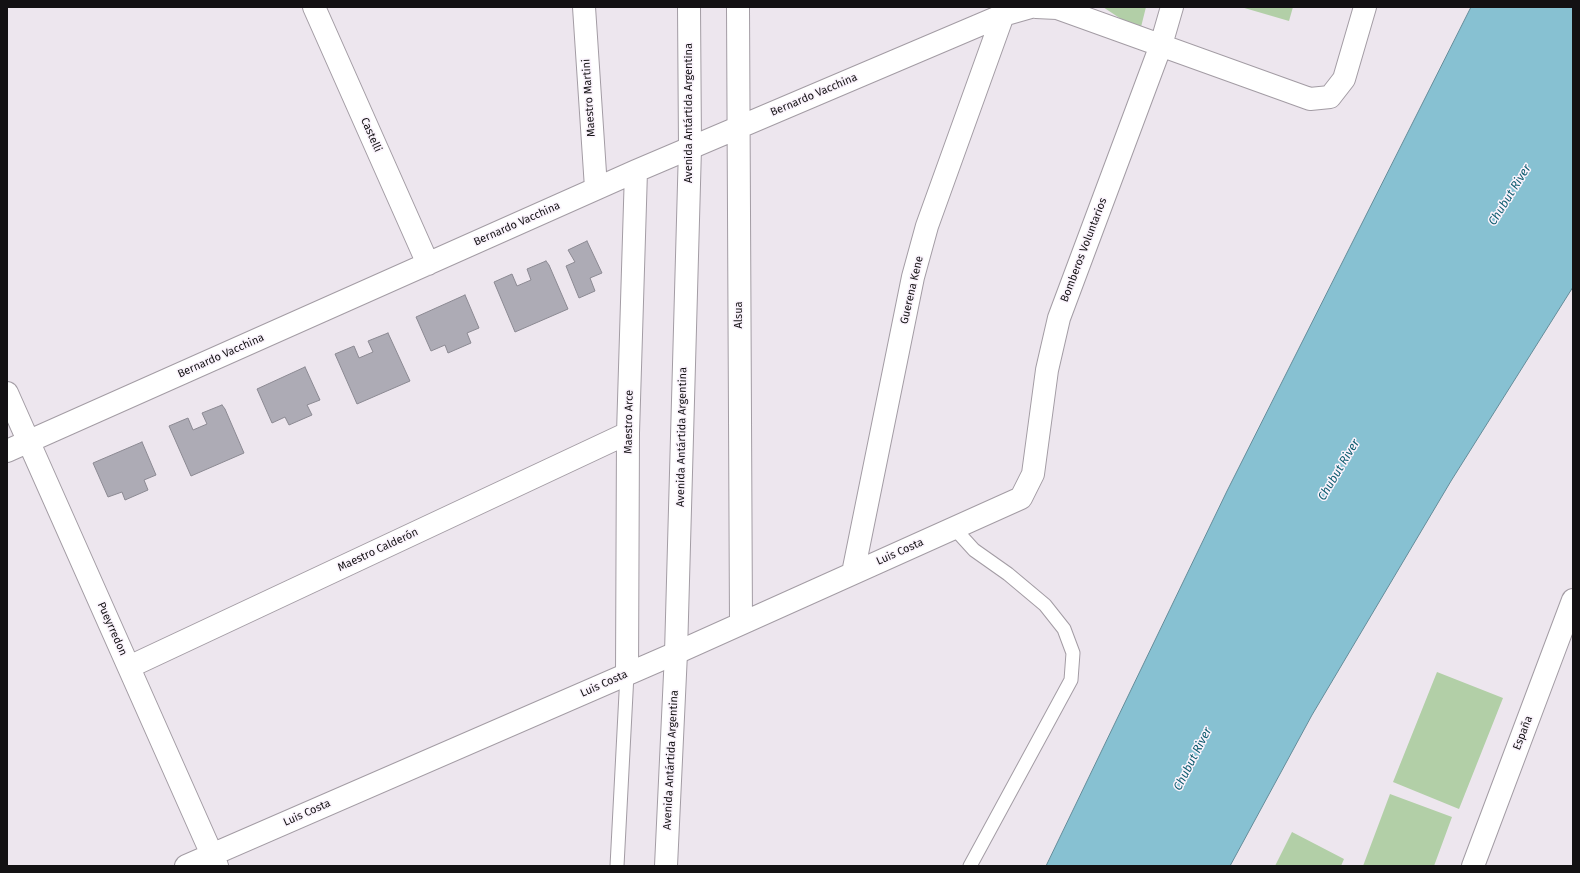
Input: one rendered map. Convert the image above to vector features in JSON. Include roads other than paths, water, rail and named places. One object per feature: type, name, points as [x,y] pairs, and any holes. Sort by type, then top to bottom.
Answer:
[{"type":"street","name":"Castelli","points":[[314,7],[428,264]]},
{"type":"street","name":"Maestro Martini","points":[[584,7],[596,188]]},
{"type":"street","name":"Avenida Antártida Argentina","points":[[666,866],[676,653],[690,148],[689,7]]},
{"type":"street","name":"Alsua","points":[[738,7],[741,623]]},
{"type":"street","name":"Bernardo Vacchina","points":[[7,451],[596,188],[1002,15],[1031,7]]},
{"type":"street","points":[[1036,7],[1057,8],[1310,99],[1330,97],[1344,79],[1365,7]]},
{"type":"street","name":"Bomberos Voluntarios","points":[[1021,498],[1033,474],[1047,370],[1058,318],[1161,45],[1172,7]]},
{"type":"street","name":"Guerena Kene","points":[[853,573],[913,277],[928,226],[1002,15]]},
{"type":"street","name":"Maestro Arce","points":[[627,674],[628,433],[636,171]]},
{"type":"street","name":"Pueyrredon","points":[[7,393],[214,860]]},
{"type":"street","name":"Maestro Calderón","points":[[128,667],[628,433]]},
{"type":"street","name":"Luis Costa","points":[[186,866],[214,860],[1021,498]]},
{"type":"street","name":"España","points":[[1473,866],[1573,600]]},
{"type":"lane","points":[[954,528],[974,550],[1008,574],[1046,605],[1064,629],[1073,653],[1070,680],[970,866]]},
{"type":"lane","points":[[617,866],[627,674]]},
{"type":"water","name":"Chubut River","points":[[1471,7],[1573,7],[1573,287],[1451,481],[1312,715],[1230,866],[1046,866],[1227,491]]}]
